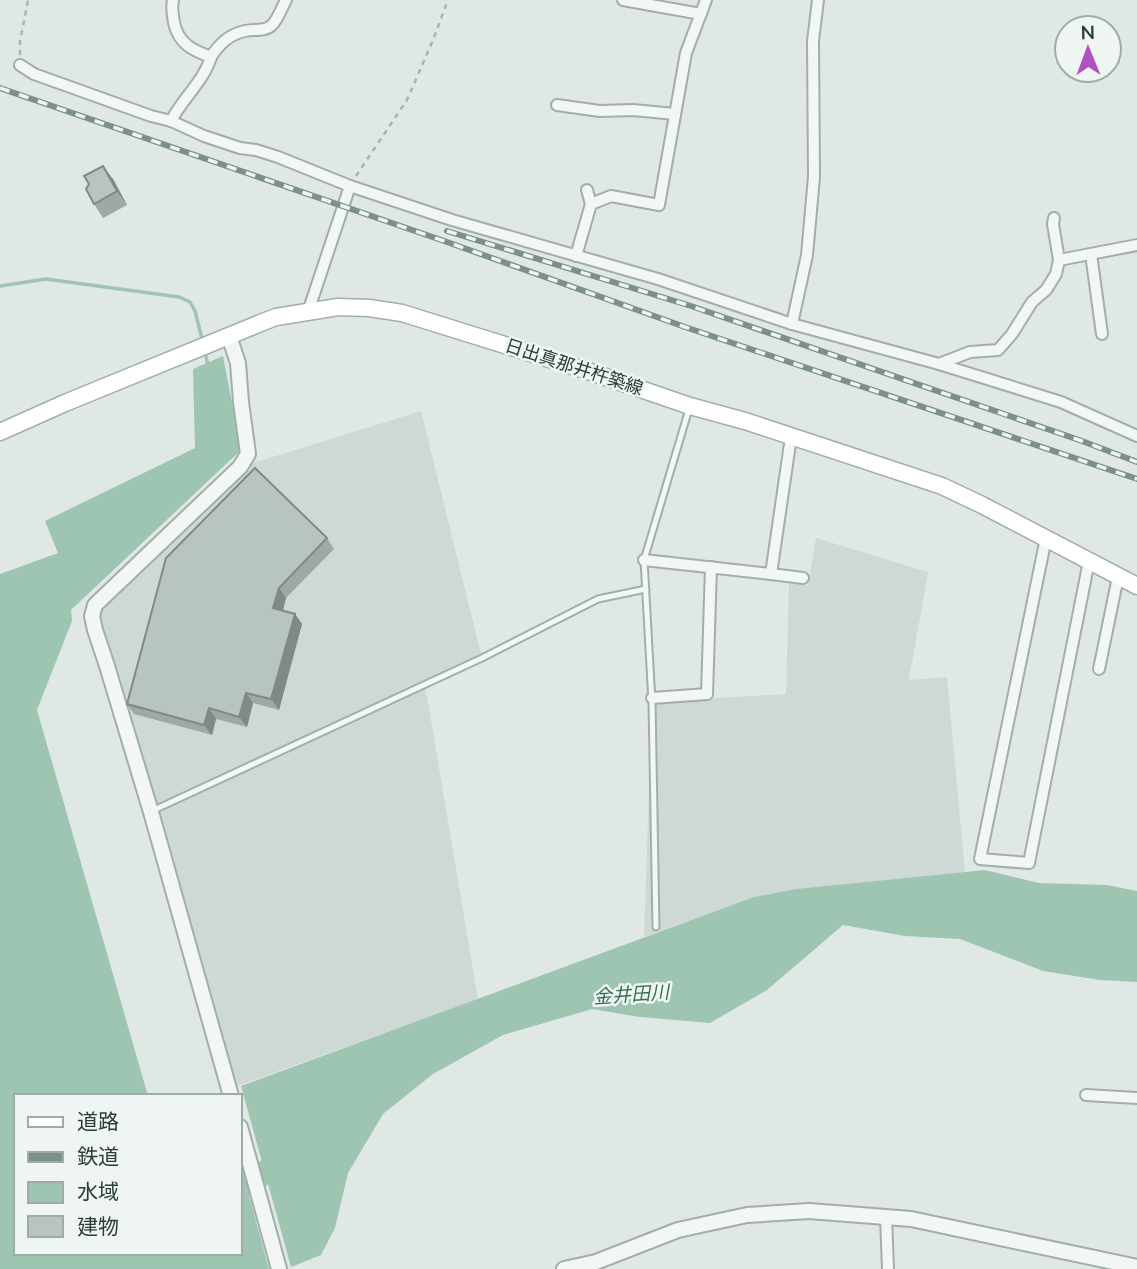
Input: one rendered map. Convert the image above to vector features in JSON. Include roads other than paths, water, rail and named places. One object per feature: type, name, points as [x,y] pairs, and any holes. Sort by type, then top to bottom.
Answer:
[{"type":"main road","name":"日出真那井杵築線","points":[[0,432],[276,317],[338,307],[369,308],[402,313],[942,486],[1137,586]]},
{"type":"street","points":[[173,0],[177,34],[196,52],[211,57]]},
{"type":"street","points":[[171,121],[208,68],[219,45],[245,31],[260,31],[272,25],[285,0]]},
{"type":"street","points":[[623,0],[701,14]]},
{"type":"street","points":[[591,204],[611,196],[659,205],[687,53],[706,0]]},
{"type":"street","points":[[792,324],[807,255],[814,177],[813,41],[818,0]]},
{"type":"street","points":[[20,65],[34,74],[171,121],[204,136],[278,157],[350,186],[452,220],[658,279],[792,324],[939,364],[1062,402],[1137,436]]},
{"type":"street","points":[[557,105],[600,111],[633,110],[676,114]]},
{"type":"street","points":[[308,312],[350,186]]},
{"type":"street","points":[[576,256],[591,204],[587,190]]},
{"type":"street","points":[[939,364],[970,352],[998,350],[1012,334],[1031,302],[1046,290],[1056,274],[1059,260],[1054,218]]},
{"type":"street","points":[[1059,260],[1137,246]]},
{"type":"street","points":[[1091,254],[1102,334]]},
{"type":"street","points":[[229,336],[238,363],[248,454],[240,467],[95,605],[92,616],[151,811],[230,1092]]},
{"type":"street","points":[[771,574],[791,437]]},
{"type":"street","points":[[1046,538],[980,859],[1029,863],[1089,561]]},
{"type":"street","points":[[644,560],[803,578]]},
{"type":"street","points":[[652,698],[707,694],[710,568]]},
{"type":"street","points":[[1099,669],[1118,577]]},
{"type":"street","points":[[1086,1095],[1137,1098]]},
{"type":"street","points":[[242,1134],[279,1269]]},
{"type":"street","points":[[564,1269],[596,1262],[678,1230],[747,1215],[808,1211],[911,1219],[1137,1268]]},
{"type":"street","points":[[886,1217],[888,1269]]},
{"type":"lane","points":[[656,927],[652,698],[644,560],[690,406]]},
{"type":"lane","points":[[151,811],[482,658],[598,599],[646,589]]},
{"type":"water","points":[[223,356],[241,450],[71,610],[72,621],[37,710],[147,1094],[14,1094],[14,1255],[242,1255],[242,1169],[269,1269],[0,1269],[0,574],[58,553],[45,521],[195,448],[193,369]]},
{"type":"water","points":[[985,870],[1039,883],[1107,885],[1137,891],[1137,982],[1100,980],[1043,971],[960,939],[905,936],[843,925],[767,990],[710,1023],[640,1017],[592,1009],[503,1035],[433,1074],[383,1114],[348,1173],[335,1228],[321,1255],[291,1267],[241,1086],[754,897],[796,889]]},
{"type":"waterway","points":[[0,286],[46,279],[179,297],[190,302],[195,311],[203,343]]},
{"type":"waterway","points":[[205,350],[208,367]]},
{"type":"waterway","name":"金井田川","points":[[242,1185],[258,1178],[287,1154]]},
{"type":"railway","points":[[0,88],[685,327],[1137,479]]},
{"type":"railway","points":[[447,231],[691,306],[1137,462]]}]
